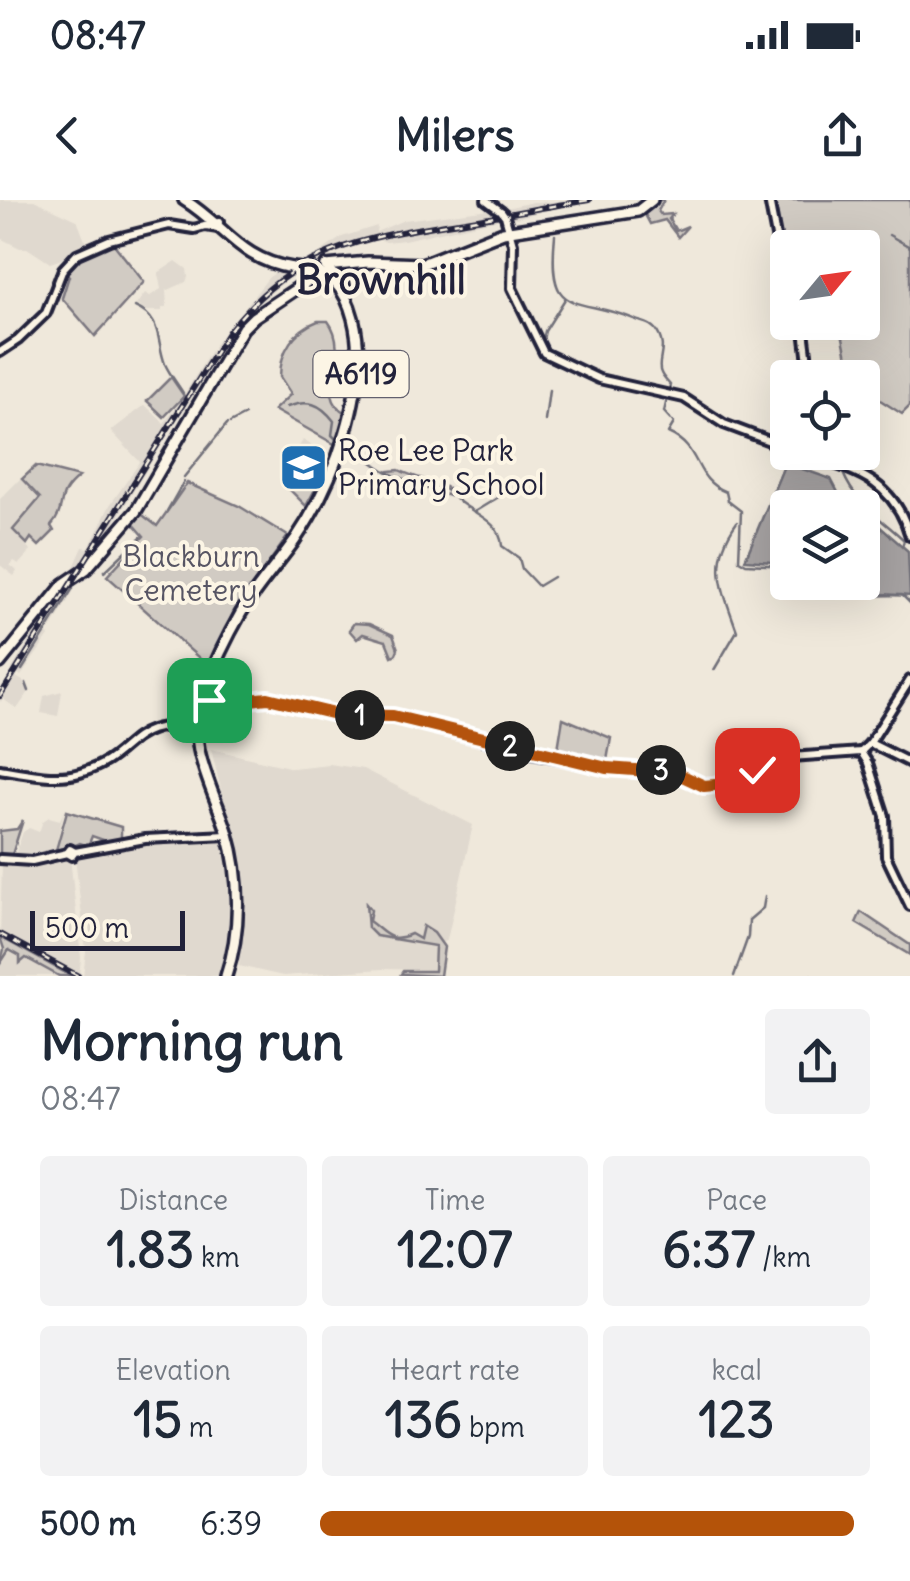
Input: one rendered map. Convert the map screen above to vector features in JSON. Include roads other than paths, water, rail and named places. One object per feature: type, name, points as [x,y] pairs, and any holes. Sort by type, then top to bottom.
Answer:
[{"type":"highway","points":[[184,200],[259,260],[316,269],[422,264],[511,230],[638,211],[652,200]]},
{"type":"highway","points":[[192,200],[213,223]]},
{"type":"highway","points":[[0,663],[64,584],[86,569],[136,511],[243,328],[316,269]]},
{"type":"highway","name":"A6119","points":[[230,835],[201,758],[199,728],[204,698],[242,618],[308,524],[343,451],[355,408],[362,347],[354,304],[316,269]]},
{"type":"highway","name":"A6119","points":[[199,728],[230,835],[237,899],[234,952],[228,976]]},
{"type":"street","points":[[486,200],[503,214],[511,230],[512,288],[544,352],[597,378],[684,398],[729,426],[770,441]]},
{"type":"street","points":[[769,200],[775,230]]},
{"type":"street","points":[[0,352],[46,312],[63,269],[76,254],[109,240],[169,226],[192,228],[213,223]]},
{"type":"street","points":[[851,470],[867,476],[898,506],[910,512]]},
{"type":"street","points":[[898,506],[910,536]]},
{"type":"street","points":[[204,698],[221,703],[268,698],[339,715],[393,716],[607,768],[676,773],[704,786],[791,758],[861,752],[910,680]]},
{"type":"street","points":[[898,699],[910,694]]},
{"type":"street","points":[[0,769],[74,775],[99,765],[154,726],[199,728]]},
{"type":"street","points":[[870,743],[910,763]]},
{"type":"street","points":[[861,752],[885,816],[886,856],[910,906]]},
{"type":"street","points":[[200,836],[221,830],[224,822]]},
{"type":"street","points":[[0,859],[32,860],[144,839],[230,835]]},
{"type":"waterway","points":[[555,235],[555,280],[560,292],[569,300],[655,329],[662,348],[660,369],[670,385],[664,412],[674,423],[668,433],[687,447],[708,479],[726,492],[728,501],[741,511],[739,560],[770,565]]},
{"type":"waterway","points":[[889,235],[910,247]]},
{"type":"waterway","points":[[542,344],[545,331],[565,299]]},
{"type":"waterway","points":[[135,307],[154,324],[165,364],[183,393]]},
{"type":"waterway","points":[[545,421],[549,390]]},
{"type":"waterway","points":[[287,407],[307,403],[324,410],[334,421],[332,435],[336,439]]},
{"type":"waterway","points":[[230,423],[245,415]]},
{"type":"waterway","points":[[184,477],[227,424]]},
{"type":"waterway","points":[[349,447],[391,474],[449,491],[495,528],[502,546],[519,558],[522,569],[538,586],[553,577]]},
{"type":"waterway","points":[[843,473],[862,502],[904,540],[902,547]]},
{"type":"waterway","points":[[167,511],[184,481]]},
{"type":"waterway","points":[[474,512],[502,495]]},
{"type":"waterway","points":[[714,670],[737,631],[720,575],[723,550],[737,522]]},
{"type":"waterway","points":[[104,572],[141,537]]},
{"type":"waterway","points":[[47,630],[73,588]]},
{"type":"waterway","points":[[880,595],[902,595],[910,603]]},
{"type":"waterway","points":[[22,670],[46,632]]},
{"type":"waterway","points":[[26,683],[29,691]]},
{"type":"waterway","points":[[734,976],[748,937],[749,920],[763,908],[765,896]]},
{"type":"railway","points":[[0,696],[229,331],[279,281],[305,264],[360,242],[589,200]]},
{"type":"railway","points":[[0,934],[78,976]]},
{"type":"place","name":"Roe Lee Park Primary School","points":[[303,467]]},
{"type":"district","name":"Brownhill","points":[[381,280]]},
{"type":"park label","name":"Blackburn Cemetery","points":[[191,573]]}]
